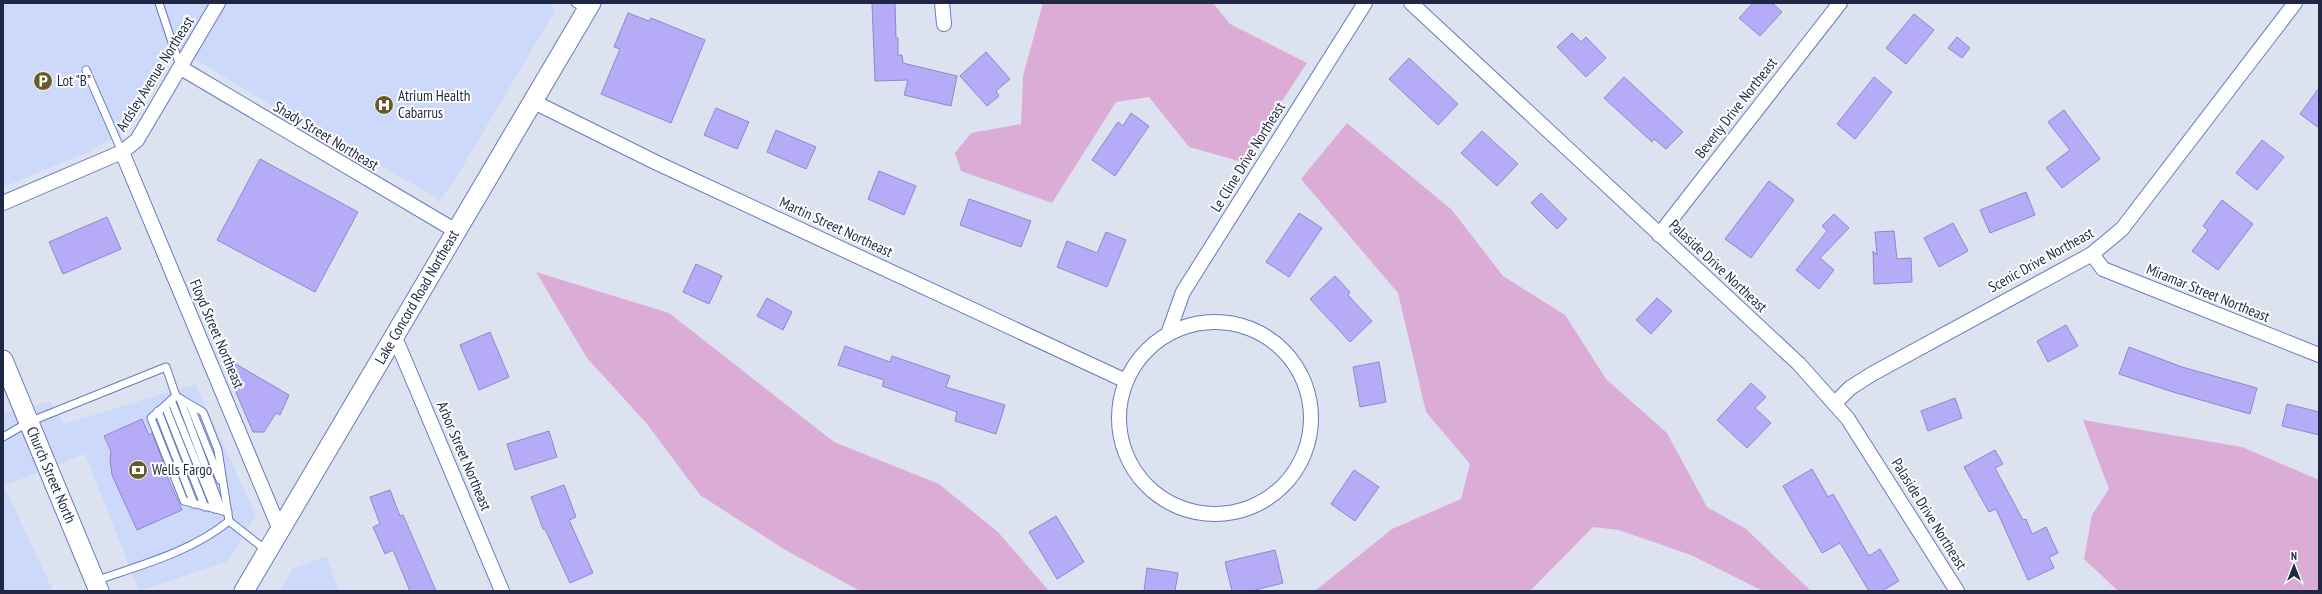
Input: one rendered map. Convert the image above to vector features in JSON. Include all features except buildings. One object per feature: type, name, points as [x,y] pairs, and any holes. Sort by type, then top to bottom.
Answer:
[{"type":"main road","name":"Lake Concord Road Northeast","points":[[244,591],[532,101],[584,5]]},
{"type":"main road","name":"Church Street North","points":[[3,360],[97,586]]},
{"type":"street","name":"Ardsley Avenue Northeast","points":[[3,203],[122,152],[137,140],[181,68],[218,3]]},
{"type":"street","points":[[942,3],[944,24]]},
{"type":"street","name":"Le Cline Drive Northeast","points":[[1168,334],[1183,292],[1365,3]]},
{"type":"street","name":"Palaside Drive Northeast","points":[[1410,3],[1798,364],[1835,403],[1848,419],[1957,591]]},
{"type":"street","name":"Beverly Drive Northeast","points":[[1659,235],[1840,3]]},
{"type":"street","name":"Scenic Drive Northeast","points":[[1835,403],[1850,388],[1872,374],[2092,254],[2122,229],[2295,3]]},
{"type":"street","name":"Shady Street Northeast","points":[[181,68],[456,231]]},
{"type":"street","name":"Martin Street Northeast","points":[[532,101],[656,163],[1126,381]]},
{"type":"street","name":"Floyd Street Northeast","points":[[122,152],[280,530]]},
{"type":"street","name":"Miramar Street Northeast","points":[[2092,254],[2103,269],[2319,355]]},
{"type":"street","points":[[1211,322],[1234,324],[1256,330],[1275,342],[1291,358],[1303,377],[1310,398],[1312,421],[1308,443],[1300,464],[1287,483],[1270,497],[1250,508],[1228,513],[1205,514],[1190,511],[1162,498],[1147,486],[1135,472],[1124,449],[1118,418],[1120,399],[1126,381],[1136,362],[1151,346],[1168,334],[1189,325],[1211,322]]},
{"type":"street","name":"Arbor Street Northeast","points":[[394,335],[502,591]]},
{"type":"lane","points":[[159,3],[181,68]]},
{"type":"lane","points":[[86,70],[122,152]]},
{"type":"lane","points":[[3,437],[29,422],[166,367],[176,398],[222,511],[229,521],[268,551]]},
{"type":"lane","points":[[176,398],[203,412],[218,450],[226,497],[222,511]]},
{"type":"lane","points":[[176,398],[151,418],[184,501],[222,511]]},
{"type":"lane","points":[[165,406],[205,507]]},
{"type":"lane","points":[[97,586],[178,552],[211,536],[229,521]]},
{"type":"shaded area","name":"Atrium Health Cabarrus","points":[[3,3],[552,3],[555,11],[457,176],[440,200],[328,135],[324,137],[178,49],[162,70],[135,118],[123,132],[88,152],[3,187]]},
{"type":"shaded area","points":[[1043,3],[1213,3],[1230,24],[1307,63],[1242,162],[1189,147],[1149,97],[1116,102],[1052,203],[961,171],[955,153],[971,133],[1021,124],[1023,76]]},
{"type":"shaded area","points":[[1347,123],[1452,210],[1503,276],[1565,315],[1606,379],[1667,433],[1707,507],[1746,529],[1811,591],[1763,591],[1691,555],[1619,530],[1593,527],[1530,591],[1315,591],[1392,529],[1461,499],[1470,464],[1426,412],[1398,293],[1301,179]]},
{"type":"shaded area","points":[[536,272],[669,313],[834,442],[939,484],[998,532],[1049,591],[860,591],[782,548],[700,495],[647,424],[587,358]]},
{"type":"shaded area","points":[[195,384],[256,515],[228,561],[139,591],[85,454],[3,486],[3,414],[50,401],[64,424]]},
{"type":"shaded area","points":[[2083,420],[2242,447],[2319,480],[2319,591],[2118,591],[2084,559],[2092,515],[2109,489]]},
{"type":"shaded area","points":[[5,488],[53,591],[3,591],[3,489]]},
{"type":"shaded area","points":[[327,556],[338,591],[280,591],[292,569]]},
{"type":"place","name":"Lot \"B\"","points":[[43,81]]},
{"type":"place","name":"Atrium Health Cabarrus","points":[[384,105]]},
{"type":"place","name":"Wells Fargo","points":[[138,470]]}]
